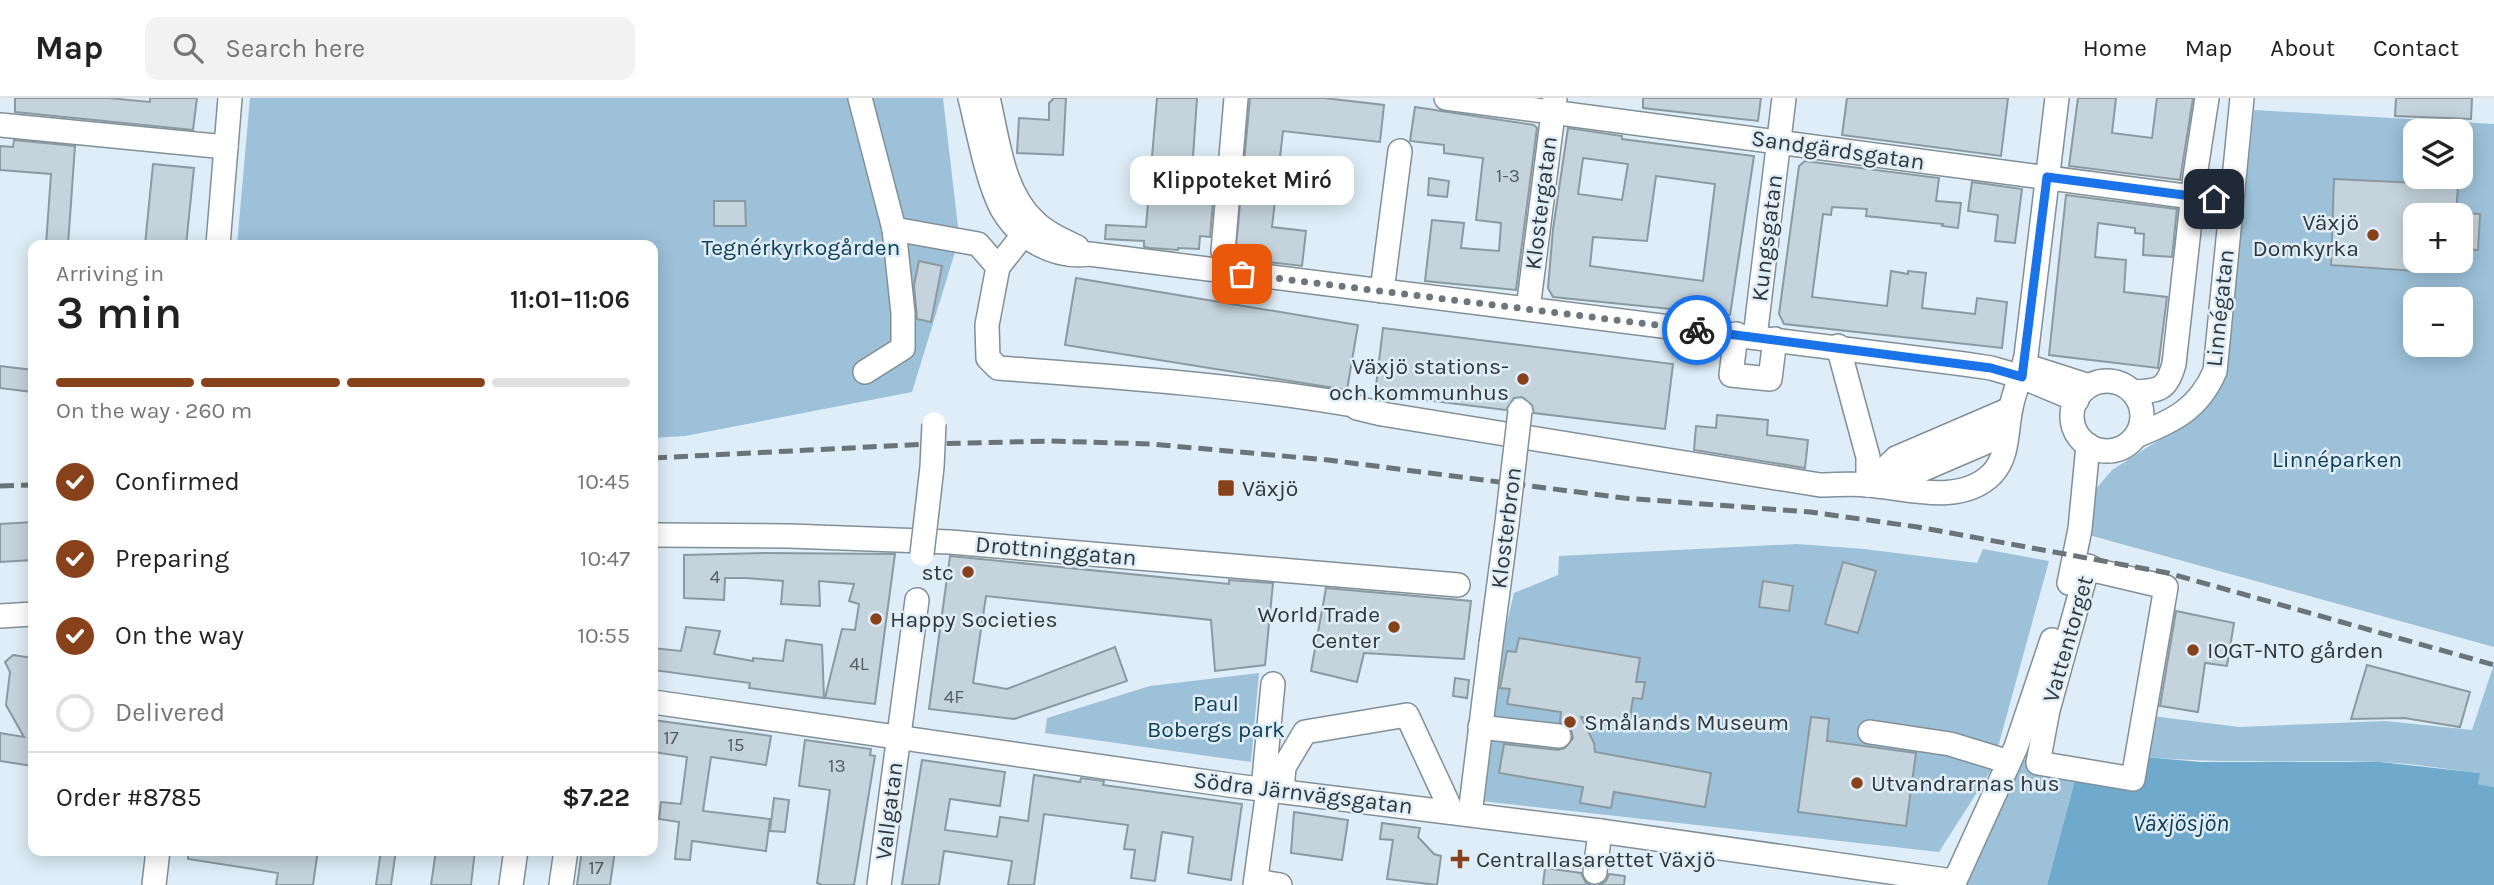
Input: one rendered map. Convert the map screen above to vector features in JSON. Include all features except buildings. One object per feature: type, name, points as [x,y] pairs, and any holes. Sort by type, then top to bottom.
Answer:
[{"type":"street","points":[[218,240],[230,98]]},
{"type":"street","points":[[860,98],[894,229],[903,313],[903,348],[865,372]]},
{"type":"street","points":[[970,98],[1000,205],[1007,217],[1029,228],[1054,235],[1089,254],[1838,346],[1991,368],[2022,377]]},
{"type":"street","points":[[988,98],[1008,178],[1029,228]]},
{"type":"street","points":[[1223,251],[1236,98]]},
{"type":"street","name":"Sandgärdsgatan","points":[[1446,98],[1554,105],[1779,142],[2230,202]]},
{"type":"street","name":"Kungsgatan","points":[[1755,337],[1784,98]]},
{"type":"street","points":[[1868,485],[1903,478],[1989,441],[2010,410],[2022,377],[2057,98]]},
{"type":"street","name":"Linnégatan","points":[[2133,392],[2162,388],[2170,380],[2175,364],[2193,195],[2207,98]]},
{"type":"street","name":"Linnégatan","points":[[2136,436],[2181,414],[2207,391],[2215,371],[2242,98]]},
{"type":"street","name":"Klostergatan","points":[[1528,309],[1554,105]]},
{"type":"street","points":[[0,125],[226,147]]},
{"type":"street","points":[[1376,290],[1399,151]]},
{"type":"street","points":[[1029,228],[998,267],[986,325],[988,358],[998,368],[1233,387],[1294,395],[1353,405],[1382,414],[1819,485],[1868,485],[1944,493],[1972,487],[1992,474],[2008,438],[2010,410]]},
{"type":"street","points":[[894,229],[978,244],[998,267]]},
{"type":"street","points":[[1838,346],[1868,457],[1868,485]]},
{"type":"street","points":[[2022,377],[2036,369],[2083,393]]},
{"type":"street","points":[[2109,381],[2126,386],[2133,392],[2142,412],[2141,425],[2128,444],[2111,450],[2099,450],[2080,437],[2074,426],[2073,411],[2083,393],[2109,381]]},
{"type":"street","name":"Klosterbron","points":[[1461,813],[1479,727],[1520,411]]},
{"type":"street","points":[[922,554],[934,424]]},
{"type":"street","points":[[1953,883],[2009,762],[2048,651],[2073,567],[2080,528],[2088,445]]},
{"type":"street","name":"Drottninggatan","points":[[658,535],[789,536],[950,542],[1294,577],[1458,585]]},
{"type":"street","name":"Vattentorget","points":[[2088,566],[2098,571],[2165,587],[2133,779],[2038,763],[2048,710],[2088,566]]},
{"type":"street","name":"Vallgatan","points":[[880,885],[917,600]]},
{"type":"street","points":[[0,616],[28,614]]},
{"type":"street","points":[[1273,684],[1271,790],[1255,883],[1280,885]]},
{"type":"street","name":"Södra Järnvägsgatan","points":[[658,703],[900,728],[1271,790],[1600,831],[1953,883]]},
{"type":"street","points":[[1271,790],[1306,732],[1407,715],[1461,813]]},
{"type":"street","points":[[1479,727],[1559,736]]},
{"type":"street","points":[[1870,732],[1950,744],[2009,762]]},
{"type":"street","points":[[1595,872],[1600,831]]},
{"type":"street","points":[[154,885],[157,856]]},
{"type":"street","points":[[511,885],[515,856]]},
{"type":"street","points":[[561,885],[565,856]]},
{"type":"green space","name":"Tegnérkyrkogården","points":[[250,98],[943,98],[958,227],[955,252],[912,392],[685,436],[658,438],[658,240],[237,240]]},
{"type":"green space","name":"Linnéparken","points":[[2254,110],[2408,119],[2403,119],[2403,189],[2473,189],[2473,123],[2494,124],[2494,647],[2089,535],[2096,489],[2112,470],[2190,420],[2228,354]]},
{"type":"green space","points":[[1797,544],[1977,563],[1983,549],[2049,561],[1992,769],[1939,852],[1482,801],[1495,674],[1514,593],[1558,575],[1559,556]]},
{"type":"green space","points":[[2494,664],[2494,787],[2478,784],[2479,773],[2402,764],[2145,757],[2144,715],[2239,727],[2386,721],[2472,730]]},
{"type":"green space","name":"Paul Bobergs park","points":[[1259,673],[1251,762],[1045,733],[1047,718],[1150,686]]},
{"type":"green space","points":[[2017,758],[2038,763],[2075,780],[2047,885],[1952,885]]},
{"type":"water","name":"Växjösjön","points":[[2144,757],[2201,762],[2380,762],[2480,773],[2478,784],[2494,787],[2494,885],[2047,885],[2075,780],[2135,780]]},
{"type":"railway","points":[[658,458],[928,444],[1051,441],[1150,444],[1328,460],[1624,498],[1810,512],[1918,527],[2168,573],[2494,665]]},
{"type":"railway","points":[[0,486],[28,485]]},
{"type":"way so far","points":[[1242,274],[1697,330]]},
{"type":"place","name":"Växjö Domkyrka","points":[[2373,235]]},
{"type":"place","name":"Klippoteket Miró","points":[[1242,274]]},
{"type":"place","name":"Växjö stations- och kommunhus","points":[[1523,379]]},
{"type":"place","name":"Växjö","points":[[1226,488]]},
{"type":"place","name":"stc","points":[[968,572]]},
{"type":"place","name":"Happy Societies","points":[[876,619]]},
{"type":"place","name":"World Trade Center","points":[[1394,627]]},
{"type":"place","name":"IOGT-NTO gården","points":[[2193,650]]},
{"type":"place","name":"Smålands Museum","points":[[1570,722]]},
{"type":"place","name":"Utvandrarnas hus","points":[[1857,783]]},
{"type":"place","name":"Centrallasarettet Växjö","points":[[1460,859]]},
{"type":"route","points":[[1697,330],[1838,346],[1991,368],[2022,377],[2047,177],[2214,199]]}]
